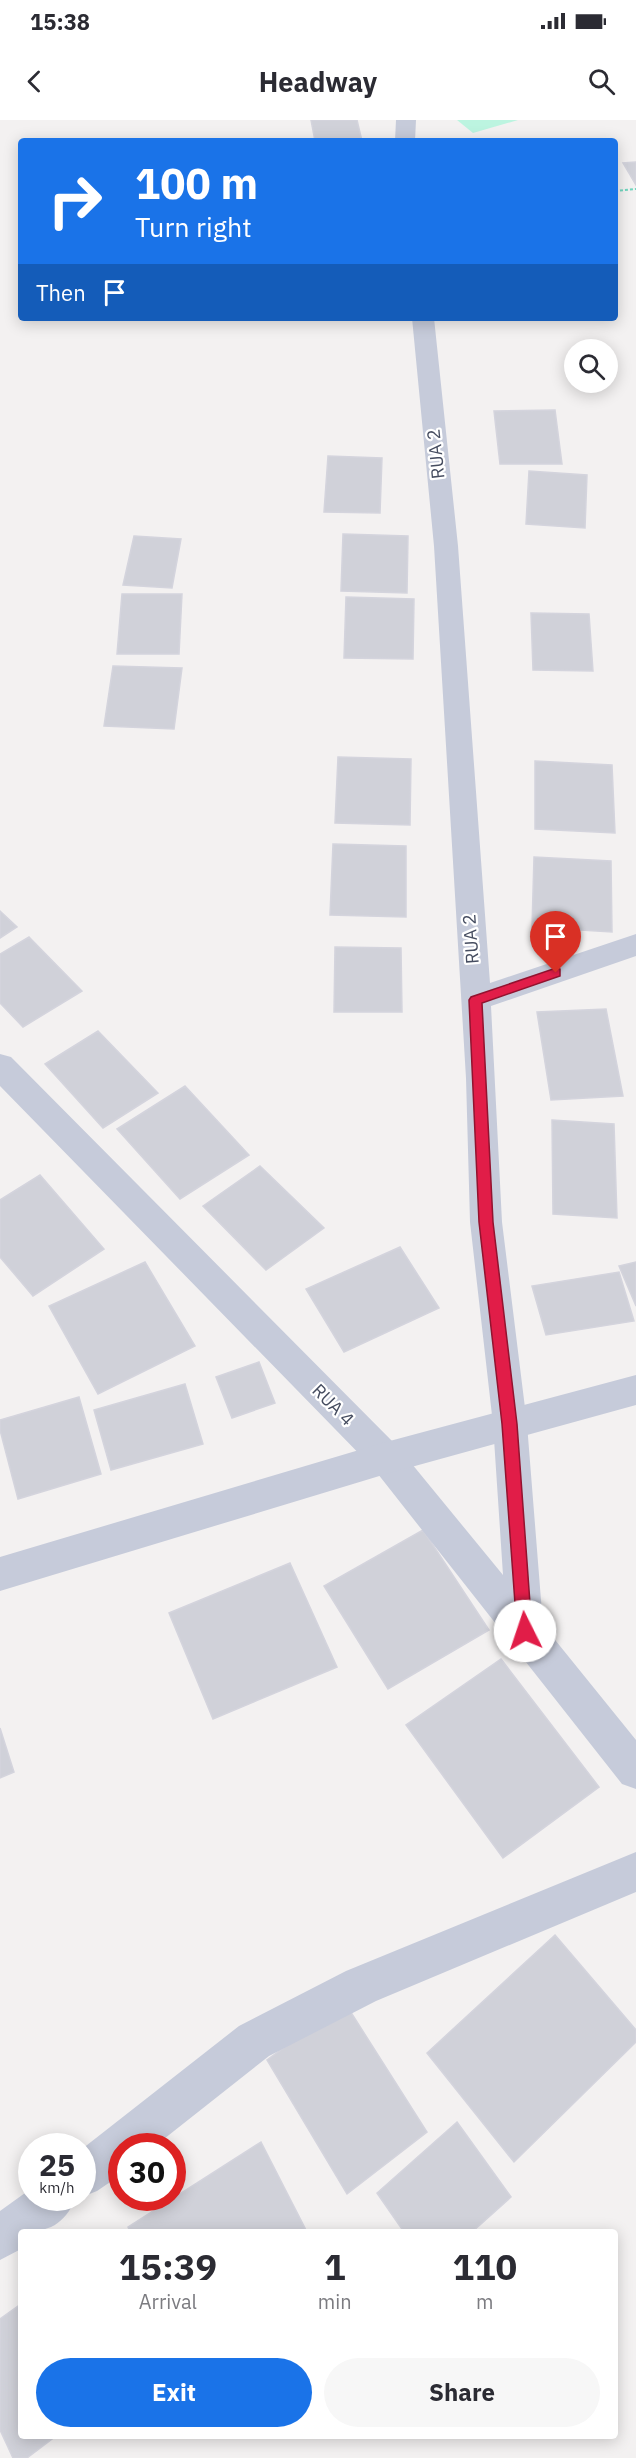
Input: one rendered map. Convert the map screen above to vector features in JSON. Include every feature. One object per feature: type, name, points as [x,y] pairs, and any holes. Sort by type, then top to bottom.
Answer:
[{"type":"street","points":[[405,138],[406,120]]},
{"type":"street","name":"RUA 2","points":[[423,321],[446,546],[476,1000],[486,1222],[510,1424],[525,1631]]},
{"type":"street","points":[[476,1000],[636,945]]},
{"type":"street","name":"RUA 4","points":[[0,1066],[386,1458],[636,1770]]},
{"type":"street","points":[[0,1574],[386,1458],[636,1390]]},
{"type":"street","points":[[140,2133],[254,2042],[361,1986],[636,1872]]},
{"type":"street","points":[[0,2238],[36,2211]]},
{"type":"path","points":[[618,191],[636,189]]},
{"type":"green space","points":[[457,120],[518,120],[473,133]]},
{"type":"building","points":[[311,120],[357,120],[361,138],[314,138]]},
{"type":"building","points":[[636,162],[636,185],[623,163]]},
{"type":"building","points":[[555,410],[562,464],[500,464],[494,411]]},
{"type":"building","points":[[328,456],[382,458],[380,513],[324,512]]},
{"type":"building","points":[[529,471],[587,475],[585,528],[526,524]]},
{"type":"building","points":[[343,534],[408,536],[407,593],[341,591]]},
{"type":"building","points":[[134,536],[181,539],[172,588],[123,585]]},
{"type":"building","points":[[122,594],[182,594],[179,654],[117,654]]},
{"type":"building","points":[[346,597],[414,599],[413,659],[344,658]]},
{"type":"building","points":[[531,613],[589,614],[593,671],[533,670]]},
{"type":"building","points":[[113,666],[182,668],[174,729],[104,726]]},
{"type":"building","points":[[338,757],[411,759],[410,825],[335,823]]},
{"type":"building","points":[[535,761],[612,765],[615,833],[535,829]]},
{"type":"building","points":[[333,844],[406,846],[406,917],[330,915]]},
{"type":"building","points":[[534,857],[611,861],[612,932],[532,927]]},
{"type":"building","points":[[0,911],[17,927],[0,938]]},
{"type":"building","points":[[29,937],[82,991],[23,1027],[0,1003],[0,954]]},
{"type":"building","points":[[335,947],[401,948],[402,1012],[334,1012]]},
{"type":"building","points":[[606,1009],[623,1096],[551,1100],[537,1012]]},
{"type":"building","points":[[98,1031],[158,1093],[103,1128],[45,1064]]},
{"type":"building","points":[[185,1086],[249,1155],[180,1199],[117,1129]]},
{"type":"building","points":[[552,1120],[614,1124],[617,1218],[553,1214]]},
{"type":"building","points":[[260,1166],[324,1228],[266,1270],[203,1206]]},
{"type":"building","points":[[40,1175],[104,1249],[33,1296],[0,1257],[0,1200]]},
{"type":"building","points":[[400,1247],[439,1308],[344,1352],[306,1289]]},
{"type":"building","points":[[145,1262],[195,1346],[98,1394],[49,1306]]},
{"type":"building","points":[[636,1262],[636,1306],[619,1266]]},
{"type":"building","points":[[619,1272],[634,1321],[546,1335],[532,1286]]},
{"type":"building","points":[[259,1362],[275,1403],[232,1418],[216,1377]]},
{"type":"building","points":[[185,1384],[203,1444],[111,1470],[94,1410]]},
{"type":"building","points":[[79,1397],[101,1474],[18,1499],[0,1430],[0,1420]]},
{"type":"building","points":[[423,1530],[489,1630],[388,1689],[324,1586]]},
{"type":"building","points":[[290,1563],[337,1667],[213,1719],[169,1613]]},
{"type":"building","points":[[501,1659],[599,1787],[503,1858],[406,1725]]},
{"type":"building","points":[[0,1728],[14,1772],[0,1778]]},
{"type":"building","points":[[555,1935],[636,2030],[636,2042],[514,2162],[427,2053]]},
{"type":"building","points":[[345,2003],[427,2132],[347,2194],[267,2060]]},
{"type":"building","points":[[457,2122],[511,2197],[475,2229],[402,2229],[377,2193]]},
{"type":"building","points":[[261,2142],[305,2229],[129,2229],[128,2227],[153,2211],[186,2211],[186,2190]]},
{"type":"building","points":[[18,2306],[18,2439],[52,2439],[27,2458],[13,2458],[0,2430],[0,2319]]},
{"type":"route","points":[[525,1631],[510,1424],[486,1222],[476,1000],[556,973]]}]
